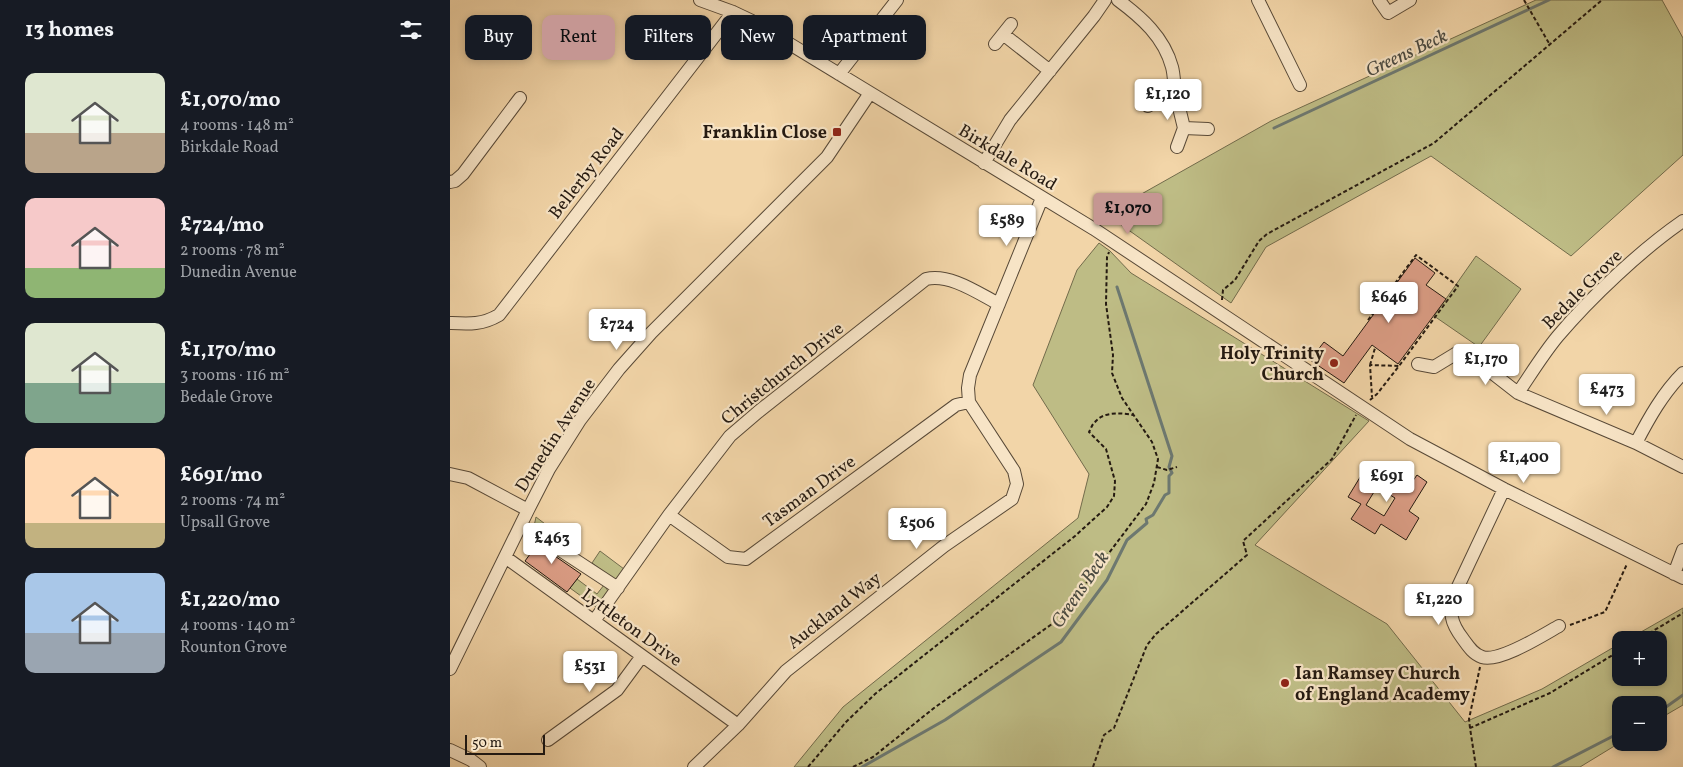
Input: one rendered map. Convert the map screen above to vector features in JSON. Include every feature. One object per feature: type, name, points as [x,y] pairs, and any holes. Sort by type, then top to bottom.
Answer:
[{"type":"street","name":"Birkdale Road","points":[[700,0],[752,21],[1094,229],[1410,439],[1504,490],[1679,576]]},
{"type":"street","points":[[838,74],[897,0]]},
{"type":"street","points":[[984,163],[1010,120],[1105,0]]},
{"type":"street","points":[[1118,0],[1153,30],[1166,50],[1173,68],[1175,91],[1184,128],[1177,147]]},
{"type":"street","points":[[1258,0],[1300,85]]},
{"type":"street","points":[[1379,0],[1388,13],[1410,0]]},
{"type":"street","name":"Bellerby Road","points":[[450,324],[487,322],[499,315],[733,12]]},
{"type":"street","points":[[1003,34],[1050,71]]},
{"type":"street","points":[[1148,106],[1175,91]]},
{"type":"street","name":"Dunedin Avenue","points":[[450,668],[549,469],[575,428],[619,369],[651,333],[827,157],[870,93]]},
{"type":"street","points":[[450,182],[463,174],[520,98]]},
{"type":"street","points":[[1184,128],[1208,129]]},
{"type":"street","points":[[968,402],[970,376],[1042,198]]},
{"type":"street","name":"Bedale Grove","points":[[1518,393],[1558,336],[1610,282],[1669,231],[1683,222]]},
{"type":"street","name":"Christchurch Drive","points":[[594,621],[669,515],[730,436],[926,279],[934,277],[948,279],[999,304]]},
{"type":"street","points":[[1418,364],[1434,367],[1461,351],[1518,393],[1636,443],[1683,466]]},
{"type":"street","points":[[1636,443],[1653,412],[1673,382],[1683,373]]},
{"type":"street","name":"Tasman Drive","points":[[669,515],[728,557],[746,559],[956,405],[968,402]]},
{"type":"street","name":"Auckland Way","points":[[694,767],[738,725],[786,671],[944,546],[1012,499],[1017,484],[1014,471],[968,402]]},
{"type":"street","points":[[450,474],[468,478],[528,510]]},
{"type":"street","points":[[1504,490],[1455,593],[1451,605],[1451,618],[1455,630],[1474,653],[1484,658],[1500,656],[1559,626]]},
{"type":"street","points":[[557,548],[618,588]]},
{"type":"street","points":[[1679,576],[1683,550]]},
{"type":"street","name":"Lyttleton Drive","points":[[505,557],[738,725]]},
{"type":"street","points":[[548,740],[617,690],[642,656]]},
{"type":"street","points":[[450,750],[471,760],[480,767]]},
{"type":"path","points":[[1222,304],[1221,294],[1223,290],[1235,280],[1259,241],[1267,234],[1434,143],[1602,0]]},
{"type":"path","points":[[1525,1],[1550,45]]},
{"type":"path","points":[[853,767],[873,757],[934,708],[1060,619],[1146,504],[1154,483],[1158,459],[1152,442],[1122,398],[1112,373],[1113,355],[1106,304],[1107,257],[1110,251]]},
{"type":"path","points":[[1093,767],[1104,735],[1114,728],[1147,645],[1156,634],[1247,555],[1243,541],[1332,459],[1363,408],[1377,394],[1399,366],[1458,286],[1416,255],[1368,320]]},
{"type":"path","points":[[1372,397],[1370,365],[1375,348]]},
{"type":"path","points":[[1370,365],[1399,366]]},
{"type":"path","points":[[808,767],[846,722],[876,694],[1075,536],[1106,507],[1114,496],[1115,481],[1106,449],[1089,432],[1095,421],[1102,416],[1121,412],[1133,415]]},
{"type":"path","points":[[1157,467],[1167,470],[1177,467]]},
{"type":"path","points":[[1559,626],[1604,612],[1632,553]]},
{"type":"path","points":[[1653,631],[1683,613]]},
{"type":"path","points":[[1470,728],[1550,693],[1612,655]]},
{"type":"path","points":[[1476,767],[1469,718],[1484,658]]},
{"type":"shaded area","points":[[1536,0],[1662,0],[1683,38],[1683,155],[1571,256],[1431,156],[1266,247],[1231,303],[1106,214],[1271,121]]},
{"type":"shaded area","points":[[1099,243],[1110,251],[1131,273],[1369,421],[1255,545],[1387,624],[1465,722],[1542,689],[1612,648],[1612,686],[1667,686],[1667,631],[1643,631],[1683,608],[1683,705],[1667,714],[1667,696],[1612,696],[1612,747],[1580,767],[794,767],[843,707],[1078,518],[1089,474],[1033,385],[1077,270]]},
{"type":"shaded area","points":[[1476,256],[1521,289],[1479,347],[1434,316]]},
{"type":"shaded area","points":[[536,517],[549,527],[528,554]]},
{"type":"shaded area","points":[[600,551],[624,569],[617,579],[615,580],[592,563]]},
{"type":"shaded area","points":[[577,579],[597,594],[604,585],[608,591],[596,607],[570,588]]},
{"type":"building","points":[[1415,258],[1435,273],[1426,285],[1446,299],[1398,364],[1372,345],[1344,383],[1310,360],[1324,342],[1343,356]]},
{"type":"building","points":[[1383,467],[1410,485],[1417,475],[1427,482],[1409,511],[1419,518],[1406,540],[1381,524],[1375,534],[1351,519],[1361,504],[1348,497],[1362,474],[1374,480]],"holes":[[[1377,487],[1395,498],[1384,516],[1366,505]]]},
{"type":"building","points":[[544,535],[553,541],[549,548],[552,554],[581,574],[567,592],[525,561]]},
{"type":"waterway","name":"Greens Beck","points":[[1274,128],[1549,0]]},
{"type":"waterway","name":"Greens Beck","points":[[862,767],[945,720],[1061,642],[1107,580],[1127,540],[1147,523],[1146,519],[1153,515],[1165,495],[1169,493],[1169,476],[1172,473],[1169,467],[1172,456],[1117,287]]},
{"type":"waterway","points":[[1667,706],[1683,695]]},
{"type":"waterway","points":[[1553,767],[1612,737]]},
{"type":"place","name":"Franklin Close","points":[[837,132]]},
{"type":"place","name":"Holy Trinity Church","points":[[1334,363]]},
{"type":"place","name":"Ian Ramsey Church of England Academy","points":[[1285,683]]}]
